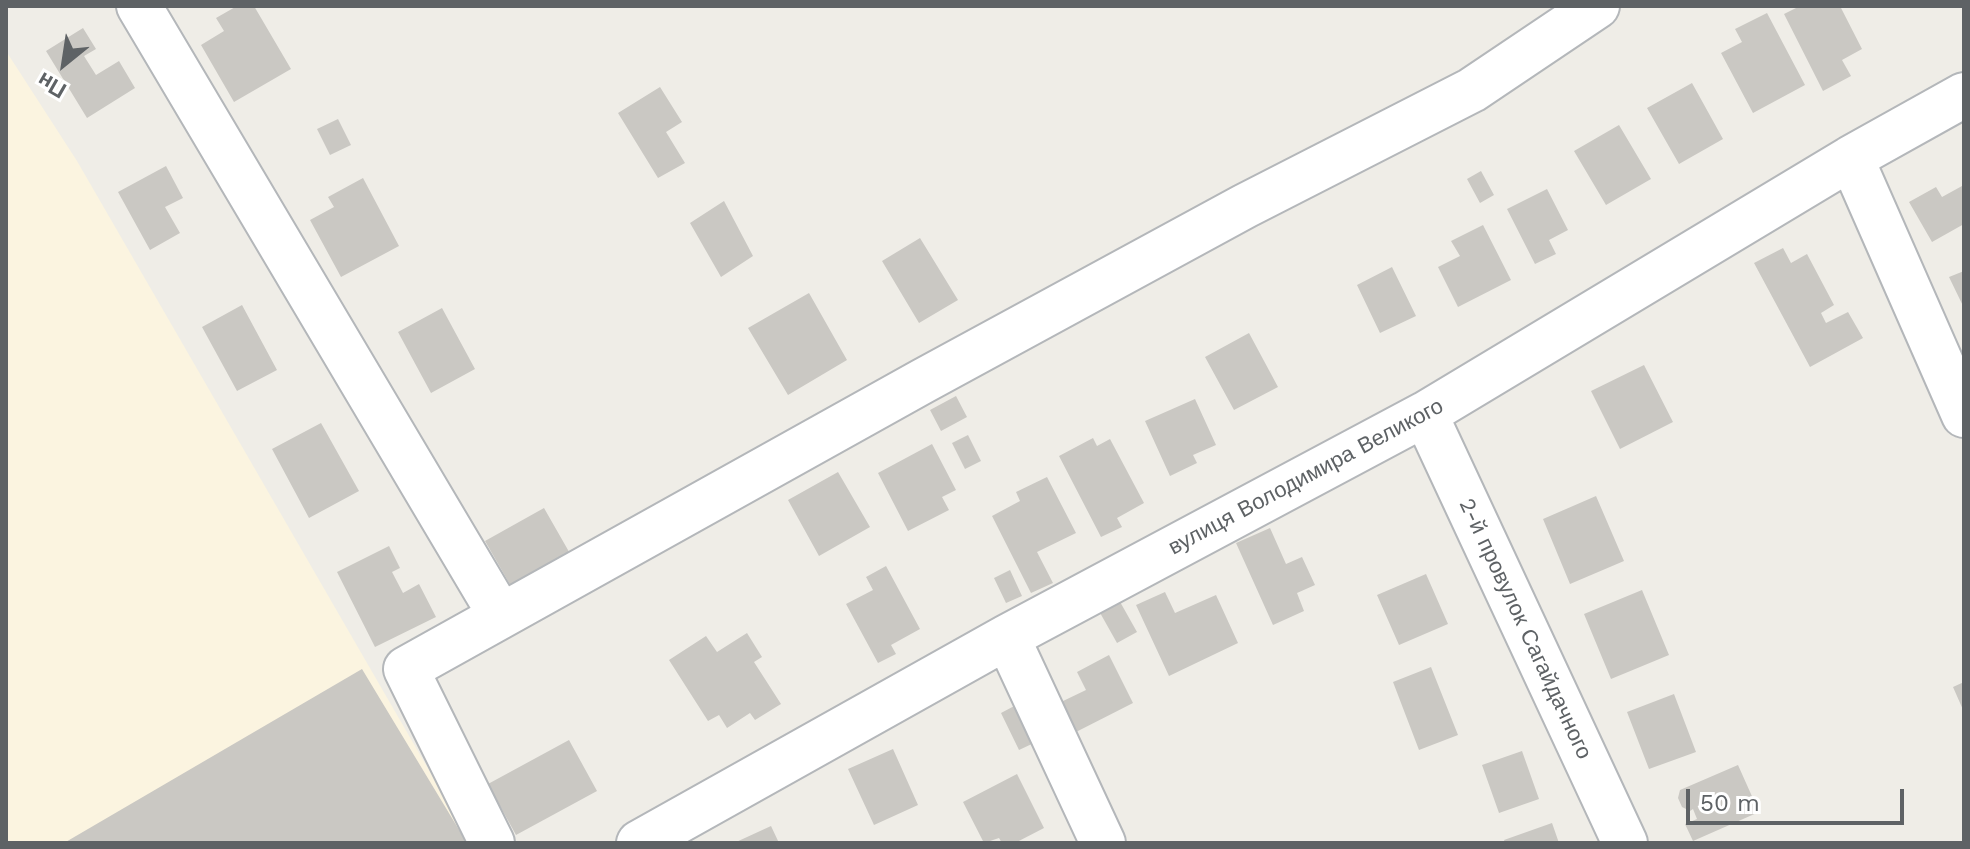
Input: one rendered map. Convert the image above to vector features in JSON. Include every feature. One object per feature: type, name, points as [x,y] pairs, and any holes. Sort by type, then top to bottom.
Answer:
[{"type":"street","points":[[139,6],[501,616]]},
{"type":"street","points":[[492,843],[406,669],[1245,206],[1472,90],[1597,6]]},
{"type":"street","name":"вулиця Володимира Великого","points":[[639,843],[1007,637],[1425,414],[1851,158],[1964,95]]},
{"type":"street","points":[[1851,158],[1964,415]]},
{"type":"street","name":"2-й провулок Сагайдачного","points":[[1425,414],[1625,843]]},
{"type":"street","points":[[1007,637],[1103,843]]},
{"type":"shaded area","points":[[6,51],[77,161],[471,843],[6,843]]},
{"type":"building","points":[[237,6],[254,6],[291,69],[234,102],[201,45],[224,31],[216,18]]},
{"type":"building","points":[[1800,6],[1840,6],[1862,49],[1842,60],[1851,76],[1823,91],[1784,14]]},
{"type":"building","points":[[1767,13],[1805,85],[1753,113],[1721,53],[1742,42],[1735,29]]},
{"type":"building","points":[[83,28],[96,49],[84,56],[96,75],[119,61],[135,88],[87,118],[46,51]]},
{"type":"building","points":[[1692,83],[1723,139],[1679,164],[1647,108]]},
{"type":"building","points":[[660,87],[682,122],[666,132],[685,163],[658,178],[618,113]]},
{"type":"building","points":[[338,119],[351,145],[330,155],[317,129]]},
{"type":"building","points":[[1619,125],[1651,179],[1606,205],[1574,151]]},
{"type":"building","points":[[166,166],[183,198],[165,207],[180,233],[150,250],[118,192]]},
{"type":"building","points":[[1481,171],[1494,195],[1480,203],[1467,179]]},
{"type":"building","points":[[363,178],[399,246],[341,277],[310,220],[334,207],[328,197]]},
{"type":"building","points":[[1962,186],[1964,224],[1932,242],[1909,202],[1936,187],[1942,197]]},
{"type":"building","points":[[1547,189],[1568,230],[1549,240],[1556,254],[1535,264],[1507,209]]},
{"type":"building","points":[[724,201],[753,256],[721,277],[690,223]]},
{"type":"building","points":[[1483,225],[1511,280],[1458,307],[1438,267],[1460,256],[1451,241]]},
{"type":"building","points":[[920,238],[958,300],[919,323],[882,261]]},
{"type":"building","points":[[1783,248],[1791,263],[1807,254],[1834,305],[1821,313],[1826,323],[1848,312],[1863,338],[1810,367],[1754,263]]},
{"type":"building","points":[[1392,267],[1416,316],[1380,333],[1357,285]]},
{"type":"building","points":[[1964,271],[1964,308],[1949,277]]},
{"type":"building","points":[[809,293],[847,360],[788,395],[748,328]]},
{"type":"building","points":[[242,305],[277,370],[237,391],[202,327]]},
{"type":"building","points":[[442,308],[475,369],[431,393],[398,332]]},
{"type":"building","points":[[1249,333],[1278,387],[1234,410],[1205,357]]},
{"type":"building","points":[[1644,365],[1673,422],[1620,449],[1591,391]]},
{"type":"building","points":[[956,396],[967,417],[941,431],[930,410]]},
{"type":"building","points":[[1195,399],[1216,445],[1193,455],[1197,463],[1170,476],[1145,421]]},
{"type":"building","points":[[321,423],[359,491],[309,518],[272,449]]},
{"type":"building","points":[[968,435],[981,461],[965,469],[952,443]]},
{"type":"building","points":[[1093,438],[1097,446],[1110,439],[1144,503],[1117,518],[1122,527],[1101,537],[1059,456]]},
{"type":"building","points":[[932,444],[956,490],[942,497],[949,510],[908,531],[878,473]]},
{"type":"building","points":[[838,472],[870,527],[819,556],[788,500]]},
{"type":"building","points":[[1047,477],[1076,533],[1037,552],[1053,583],[1031,593],[992,516],[1020,501],[1016,492]]},
{"type":"building","points":[[1596,496],[1624,561],[1570,584],[1543,519]]},
{"type":"building","points":[[544,508],[576,564],[512,588],[485,541]]},
{"type":"building","points":[[1270,528],[1286,564],[1302,557],[1315,585],[1297,593],[1304,611],[1273,625],[1236,543]]},
{"type":"building","points":[[389,546],[400,568],[392,572],[403,593],[419,584],[436,617],[375,647],[337,572]]},
{"type":"building","points":[[886,566],[920,629],[891,645],[896,654],[878,663],[846,604],[873,590],[866,577]]},
{"type":"building","points":[[1010,570],[1022,596],[1006,603],[994,578]]},
{"type":"building","points":[[1426,574],[1448,624],[1399,645],[1377,595]]},
{"type":"building","points":[[1642,590],[1669,655],[1611,679],[1584,614]]},
{"type":"building","points":[[1165,592],[1175,613],[1216,595],[1238,643],[1169,676],[1136,605]]},
{"type":"building","points":[[1119,600],[1137,632],[1117,643],[1099,611]]},
{"type":"building","points":[[747,633],[762,657],[754,662],[781,704],[755,720],[750,713],[727,728],[719,715],[708,721],[669,660],[706,636],[717,652]]},
{"type":"building","points":[[1109,655],[1133,703],[1076,732],[1061,702],[1086,690],[1077,672]]},
{"type":"building","points":[[1431,667],[1458,735],[1419,750],[1393,682]]},
{"type":"building","points":[[362,669],[467,843],[64,843]]},
{"type":"building","points":[[1964,682],[1964,712],[1953,687]]},
{"type":"building","points":[[1674,694],[1696,752],[1649,769],[1627,712]]},
{"type":"building","points":[[1018,704],[1036,742],[1019,750],[1001,713]]},
{"type":"building","points":[[569,740],[597,791],[516,835],[488,784]]},
{"type":"building","points":[[893,749],[918,805],[874,825],[848,769]]},
{"type":"building","points":[[1522,751],[1539,799],[1499,813],[1482,765]]},
{"type":"building","points":[[1738,765],[1759,812],[1693,841],[1685,824],[1697,819],[1693,809],[1690,811],[1682,807],[1678,798],[1680,790]]},
{"type":"building","points":[[1017,774],[1044,828],[1015,843],[1002,843],[999,838],[984,843],[963,802]]},
{"type":"building","points":[[1552,823],[1559,843],[1505,843],[1504,840]]},
{"type":"building","points":[[771,826],[779,843],[734,843]]}]
